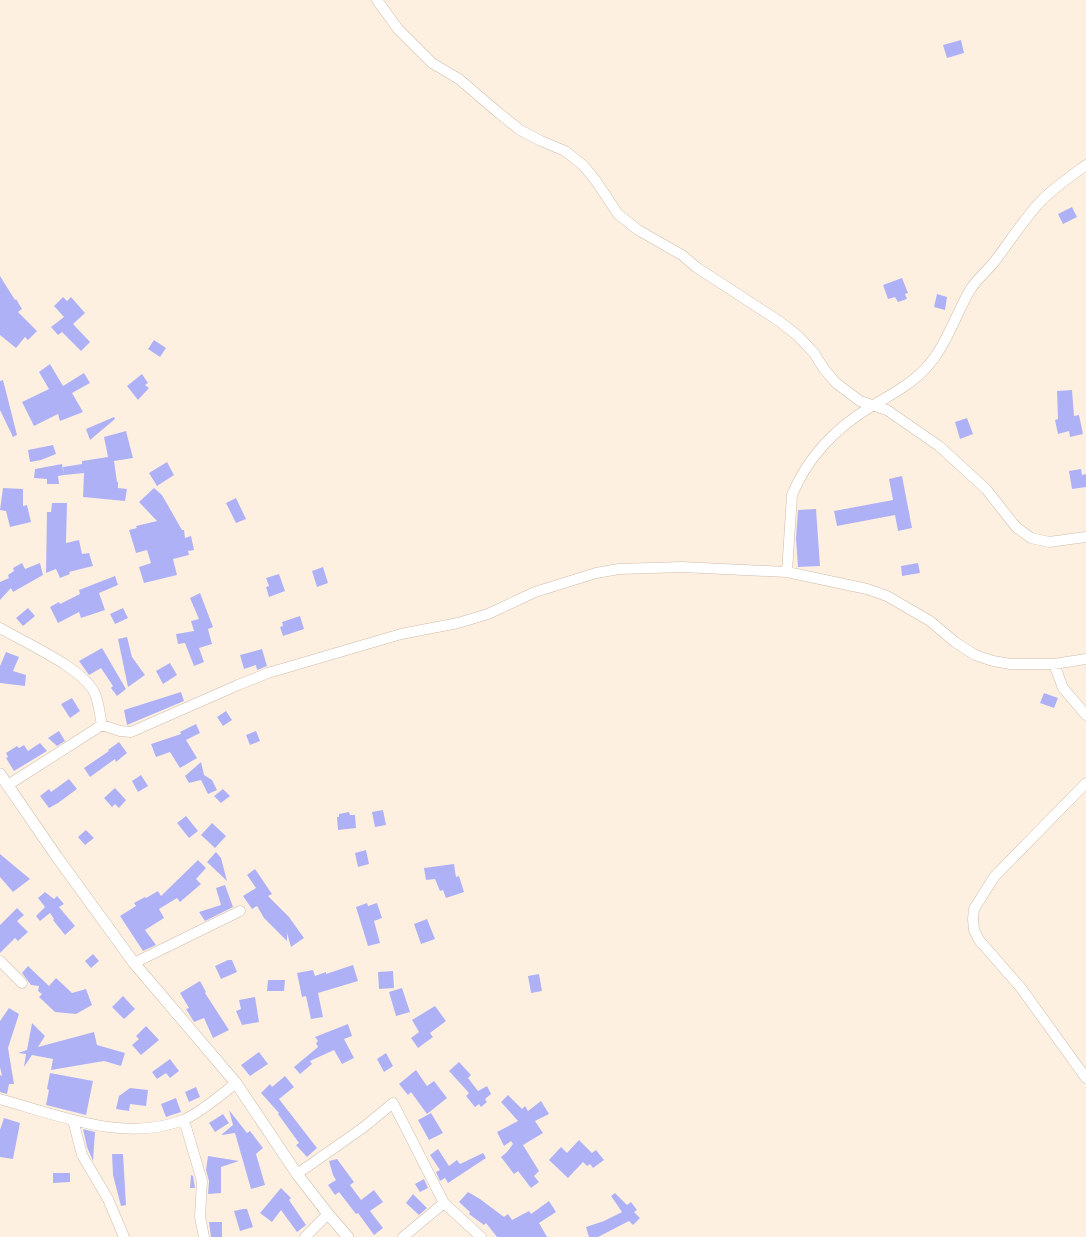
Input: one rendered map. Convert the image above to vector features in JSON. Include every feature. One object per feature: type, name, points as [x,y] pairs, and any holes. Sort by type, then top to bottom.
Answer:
[{"type":"street","points":[[377,0],[398,29],[432,63],[459,79],[520,130],[565,151],[583,165],[618,214],[629,224],[682,255],[696,267],[779,321],[798,336],[814,353],[836,383],[860,401],[898,417],[939,446],[986,489],[1016,527],[1031,538],[1049,542],[1086,537]]},
{"type":"street","points":[[787,572],[792,494],[810,461],[831,436],[855,416],[905,386],[925,369],[941,349],[972,288],[1032,211],[1052,190],[1086,165]]},
{"type":"street","points":[[102,725],[120,731],[131,732],[268,673],[401,634],[458,623],[488,614],[535,592],[596,573],[627,568],[682,566],[787,572],[867,589],[887,596],[930,621],[955,642],[975,654],[993,661],[1010,664],[1054,664],[1086,660]]},
{"type":"street","points":[[0,628],[75,671],[87,682],[95,695],[102,725]]},
{"type":"street","points":[[1054,664],[1063,688],[1086,715]]},
{"type":"street","points":[[8,785],[102,725]]},
{"type":"street","points":[[0,774],[56,857],[134,963],[236,1083],[297,1174],[348,1237]]},
{"type":"street","points":[[1086,783],[994,877],[974,909],[973,919],[974,930],[979,940],[1021,988],[1086,1078]]},
{"type":"street","points":[[134,963],[240,912]]},
{"type":"street","points":[[0,961],[22,983]]},
{"type":"street","points":[[0,1099],[73,1120],[109,1127],[132,1128],[158,1126],[184,1120],[236,1083]]},
{"type":"street","points":[[297,1174],[364,1127],[393,1103],[444,1203],[481,1237]]},
{"type":"street","points":[[73,1120],[82,1155],[108,1199],[124,1237]]},
{"type":"street","points":[[184,1120],[202,1181],[200,1217],[204,1237]]},
{"type":"street","points":[[403,1237],[444,1203]]},
{"type":"street","points":[[306,1237],[328,1214]]},
{"type":"building","points":[[961,40],[964,53],[947,58],[943,45]]},
{"type":"building","points":[[1072,207],[1077,217],[1063,224],[1058,214]]},
{"type":"building","points":[[0,276],[22,309],[18,312],[37,331],[28,340],[25,337],[16,348],[0,335]]},
{"type":"building","points":[[902,278],[908,293],[905,294],[907,299],[898,302],[895,297],[888,299],[883,285]]},
{"type":"building","points":[[937,294],[947,297],[945,310],[934,307]]},
{"type":"building","points":[[63,297],[67,301],[71,297],[85,313],[73,324],[90,342],[81,351],[62,332],[58,335],[51,327],[64,317],[54,306]]},
{"type":"building","points":[[154,340],[166,348],[160,357],[148,349]]},
{"type":"building","points":[[50,364],[63,386],[84,373],[90,383],[72,393],[83,412],[60,421],[58,414],[34,426],[22,402],[49,389],[39,372]]},
{"type":"building","points":[[142,374],[148,383],[145,385],[149,388],[138,400],[127,386]]},
{"type":"building","points":[[3,380],[17,435],[13,437],[0,410],[0,381]]},
{"type":"building","points":[[1072,390],[1074,416],[1079,415],[1083,434],[1070,437],[1069,431],[1058,434],[1055,420],[1058,419],[1057,391]]},
{"type":"building","points":[[114,417],[115,419],[90,440],[86,429]]},
{"type":"building","points":[[967,418],[973,434],[960,439],[955,422]]},
{"type":"building","points":[[126,431],[133,458],[114,461],[118,488],[127,489],[125,501],[83,497],[84,473],[64,475],[63,467],[82,464],[82,461],[108,457],[104,437]]},
{"type":"building","points":[[53,445],[56,454],[30,462],[28,450]]},
{"type":"building","points":[[167,462],[174,475],[157,486],[149,473]]},
{"type":"building","points":[[62,464],[64,475],[58,476],[59,484],[47,484],[47,479],[34,478],[35,469]]},
{"type":"building","points":[[1081,469],[1082,475],[1086,474],[1086,487],[1072,489],[1069,471]]},
{"type":"building","points":[[902,476],[912,528],[898,531],[895,515],[837,526],[834,511],[893,500],[889,479]]},
{"type":"building","points":[[3,488],[23,489],[23,506],[27,505],[31,522],[10,527],[6,511],[0,510]]},
{"type":"building","points":[[154,488],[162,495],[182,530],[184,530],[185,538],[191,536],[194,550],[188,551],[189,555],[173,559],[177,575],[144,583],[139,567],[151,563],[147,550],[136,553],[129,530],[137,528],[136,526],[157,521],[139,502]]},
{"type":"building","points":[[236,498],[246,519],[236,523],[226,503]]},
{"type":"building","points":[[52,503],[67,503],[66,543],[79,540],[82,554],[89,553],[93,566],[69,572],[70,574],[60,578],[56,569],[46,573],[47,512],[51,512]]},
{"type":"building","points":[[816,509],[820,566],[798,567],[796,538],[798,510]]},
{"type":"building","points":[[22,563],[25,569],[40,563],[43,575],[13,592],[11,588],[0,600],[0,582],[9,578],[8,575],[14,571],[13,568]]},
{"type":"building","points":[[918,563],[920,573],[902,576],[901,566]]},
{"type":"building","points":[[323,567],[328,583],[317,587],[312,571]]},
{"type":"building","points":[[279,574],[285,591],[269,597],[266,587],[269,586],[266,578]]},
{"type":"building","points":[[115,576],[118,585],[99,593],[105,610],[81,618],[79,612],[58,623],[50,607],[80,594],[79,590]]},
{"type":"building","points":[[200,593],[213,627],[208,629],[212,644],[199,648],[204,662],[194,666],[185,643],[178,644],[176,634],[194,631],[191,621],[199,619],[190,598]]},
{"type":"building","points":[[28,608],[35,616],[23,626],[16,618]]},
{"type":"building","points":[[123,608],[128,618],[115,624],[110,614]]},
{"type":"building","points":[[300,616],[304,629],[283,636],[280,627],[283,626],[282,622]]},
{"type":"building","points":[[127,637],[132,657],[145,675],[128,687],[118,639]]},
{"type":"building","points":[[102,648],[126,689],[117,696],[101,668],[89,675],[79,661]]},
{"type":"building","points":[[262,649],[267,666],[257,670],[256,665],[244,669],[240,655]]},
{"type":"building","points":[[6,652],[19,657],[13,671],[26,675],[25,686],[0,683],[0,666]]},
{"type":"building","points":[[170,663],[177,675],[163,684],[156,671]]},
{"type":"building","points":[[181,692],[184,701],[127,725],[124,710]]},
{"type":"building","points":[[1044,693],[1058,698],[1054,708],[1040,703]]},
{"type":"building","points":[[72,698],[80,711],[70,718],[61,704]]},
{"type":"building","points":[[226,711],[232,720],[223,726],[217,717]]},
{"type":"building","points":[[196,724],[200,733],[186,740],[197,758],[180,768],[170,752],[156,757],[151,744],[181,734],[180,732]]},
{"type":"building","points":[[59,731],[65,741],[57,746],[48,738]]},
{"type":"building","points":[[256,731],[260,741],[250,745],[246,735]]},
{"type":"building","points":[[119,742],[127,753],[116,762],[115,759],[90,777],[84,768]]},
{"type":"building","points":[[40,743],[47,751],[14,771],[6,758],[8,757],[6,753],[17,746],[19,748],[24,745],[28,751]]},
{"type":"building","points":[[201,762],[204,775],[212,780],[217,790],[208,794],[201,780],[189,783],[185,776]]},
{"type":"building","points":[[141,775],[148,786],[138,792],[132,781]]},
{"type":"building","points":[[69,779],[77,789],[49,808],[40,796],[49,789],[51,792]]},
{"type":"building","points":[[115,788],[126,800],[119,808],[115,804],[112,807],[104,798]]},
{"type":"building","points":[[223,789],[230,796],[221,803],[214,796]]},
{"type":"building","points":[[383,810],[386,825],[375,827],[372,812]]},
{"type":"building","points":[[349,812],[350,815],[355,815],[356,828],[338,830],[337,817],[339,817],[339,814]]},
{"type":"building","points":[[186,816],[198,831],[189,838],[177,823]]},
{"type":"building","points":[[212,823],[226,836],[215,848],[201,835]]},
{"type":"building","points":[[86,830],[94,838],[85,845],[78,837]]},
{"type":"building","points":[[366,850],[369,864],[358,867],[355,853]]},
{"type":"building","points":[[216,852],[221,858],[227,881],[207,862]]},
{"type":"building","points":[[0,854],[30,879],[13,892],[0,877]]},
{"type":"building","points":[[198,860],[206,868],[196,879],[201,884],[180,902],[177,898],[159,909],[164,918],[145,930],[156,945],[143,951],[120,916],[136,906],[134,903],[145,897],[158,891],[161,896]]},
{"type":"building","points":[[454,864],[456,877],[459,876],[464,892],[446,898],[443,890],[440,891],[435,879],[426,880],[424,868]]},
{"type":"building","points":[[255,869],[272,894],[268,896],[289,917],[304,938],[291,947],[287,933],[287,941],[264,918],[257,906],[252,909],[243,896],[256,888],[247,875]]},
{"type":"building","points":[[225,885],[233,907],[205,921],[199,912],[221,905],[216,888]]},
{"type":"building","points":[[45,892],[54,899],[57,896],[64,904],[59,907],[75,926],[65,935],[50,913],[40,921],[36,916],[45,907],[38,898]]},
{"type":"building","points":[[367,903],[368,906],[377,903],[382,918],[374,921],[380,943],[368,946],[356,907]]},
{"type":"building","points":[[17,908],[24,915],[17,921],[28,932],[18,941],[15,938],[0,953],[0,925]]},
{"type":"building","points":[[427,919],[435,939],[421,944],[414,924]]},
{"type":"building","points":[[93,954],[99,961],[91,968],[85,961]]},
{"type":"building","points":[[232,960],[237,972],[221,979],[215,966]]},
{"type":"building","points":[[353,965],[358,981],[318,993],[323,1017],[311,1019],[306,996],[302,997],[297,973],[313,970],[315,976]]},
{"type":"building","points":[[28,966],[49,986],[56,978],[72,993],[86,989],[92,1005],[76,1014],[55,1012],[39,997],[42,994],[38,991],[39,986],[31,985],[22,973]]},
{"type":"building","points":[[393,971],[394,988],[379,989],[378,972]]},
{"type":"building","points":[[539,974],[542,991],[531,993],[528,976]]},
{"type":"building","points":[[268,980],[285,980],[284,991],[267,991]]},
{"type":"building","points":[[200,981],[205,993],[229,1030],[213,1038],[204,1018],[194,1022],[186,1009],[189,1008],[180,993]]},
{"type":"building","points":[[402,988],[410,1012],[396,1016],[389,992]]},
{"type":"building","points":[[123,996],[135,1009],[124,1019],[112,1007]]},
{"type":"building","points":[[255,997],[259,1022],[242,1025],[236,1011],[241,1009],[239,1000]]},
{"type":"building","points":[[435,1006],[446,1021],[430,1033],[433,1037],[418,1048],[411,1038],[419,1032],[412,1020]]},
{"type":"building","points":[[9,1008],[19,1014],[8,1048],[14,1084],[9,1084],[7,1094],[0,1092],[0,1075],[2,1076],[0,1067],[0,1021]]},
{"type":"building","points":[[32,1023],[45,1036],[38,1047],[94,1032],[97,1045],[125,1053],[121,1066],[104,1061],[51,1070],[53,1059],[32,1055],[24,1067],[26,1054],[18,1053],[27,1050]]},
{"type":"building","points":[[348,1024],[352,1036],[344,1039],[354,1058],[342,1064],[334,1050],[310,1061],[312,1064],[300,1074],[294,1067],[318,1047],[316,1043],[318,1041],[315,1037]]},
{"type":"building","points":[[146,1026],[159,1040],[141,1055],[132,1045],[139,1039],[136,1036]]},
{"type":"building","points":[[259,1052],[268,1064],[250,1076],[241,1065]]},
{"type":"building","points":[[386,1053],[393,1066],[384,1072],[377,1059]]},
{"type":"building","points":[[170,1059],[179,1071],[170,1078],[166,1073],[157,1079],[152,1072]]},
{"type":"building","points":[[459,1062],[471,1075],[468,1078],[478,1091],[487,1086],[491,1094],[485,1099],[487,1102],[481,1107],[479,1104],[475,1107],[466,1096],[469,1093],[449,1071]]},
{"type":"building","points":[[416,1070],[427,1086],[434,1081],[447,1098],[427,1114],[411,1092],[408,1095],[399,1084]]},
{"type":"building","points":[[50,1073],[93,1081],[86,1115],[46,1105]]},
{"type":"building","points":[[285,1076],[294,1087],[279,1099],[317,1148],[307,1157],[296,1145],[299,1143],[279,1113],[261,1093],[270,1084],[272,1087]]},
{"type":"building","points":[[196,1087],[200,1097],[189,1102],[185,1092]]},
{"type":"building","points":[[130,1088],[148,1090],[146,1106],[130,1104],[129,1111],[116,1109],[119,1096]]},
{"type":"building","points":[[508,1095],[522,1109],[525,1106],[528,1111],[541,1101],[549,1114],[535,1121],[543,1133],[523,1145],[539,1171],[534,1176],[539,1182],[531,1188],[518,1171],[514,1174],[501,1157],[513,1144],[511,1141],[504,1146],[497,1132],[518,1121],[501,1102]]},
{"type":"building","points":[[176,1098],[181,1112],[166,1117],[161,1104]]},
{"type":"building","points":[[229,1110],[247,1133],[250,1131],[263,1148],[256,1154],[265,1185],[251,1189],[235,1133],[221,1135],[233,1125]]},
{"type":"building","points":[[431,1113],[443,1133],[429,1140],[418,1120]]},
{"type":"building","points":[[223,1114],[229,1123],[215,1132],[209,1123]]},
{"type":"building","points":[[4,1118],[20,1123],[13,1159],[0,1157],[0,1130]]},
{"type":"building","points":[[83,1129],[95,1132],[93,1161],[87,1147]]},
{"type":"building","points":[[579,1140],[592,1153],[596,1150],[604,1160],[593,1168],[590,1164],[587,1166],[583,1162],[568,1178],[549,1160],[561,1147],[567,1153]]},
{"type":"building","points":[[438,1149],[449,1166],[457,1160],[460,1164],[483,1153],[486,1158],[448,1183],[445,1178],[440,1181],[436,1172],[440,1170],[430,1155]]},
{"type":"building","points":[[112,1154],[123,1154],[126,1205],[121,1206],[113,1175]]},
{"type":"building","points":[[208,1156],[239,1161],[221,1167],[221,1193],[208,1194],[209,1181],[206,1170]]},
{"type":"building","points":[[337,1159],[354,1182],[350,1185],[361,1200],[374,1190],[383,1202],[370,1211],[383,1228],[374,1235],[339,1192],[335,1195],[328,1185],[336,1180],[329,1161]]},
{"type":"building","points":[[53,1173],[70,1173],[70,1182],[53,1183]]},
{"type":"building","points":[[191,1175],[193,1176],[195,1188],[190,1188]]},
{"type":"building","points":[[424,1179],[428,1188],[420,1192],[415,1184]]},
{"type":"building","points":[[281,1188],[291,1198],[289,1200],[306,1225],[297,1232],[281,1210],[272,1222],[260,1213]]},
{"type":"building","points":[[468,1192],[504,1217],[508,1214],[512,1220],[529,1211],[531,1214],[549,1201],[556,1212],[539,1223],[547,1237],[497,1237],[486,1223],[484,1225],[469,1214],[470,1212],[459,1202]]},
{"type":"building","points":[[615,1193],[627,1205],[631,1202],[637,1210],[634,1212],[640,1218],[633,1225],[629,1221],[598,1237],[589,1237],[586,1227],[622,1212],[611,1196]]},
{"type":"building","points":[[413,1194],[427,1208],[419,1215],[406,1203]]},
{"type":"building","points":[[247,1209],[253,1227],[240,1231],[234,1211]]},
{"type":"building","points":[[209,1222],[222,1222],[222,1237],[211,1237]]}]
